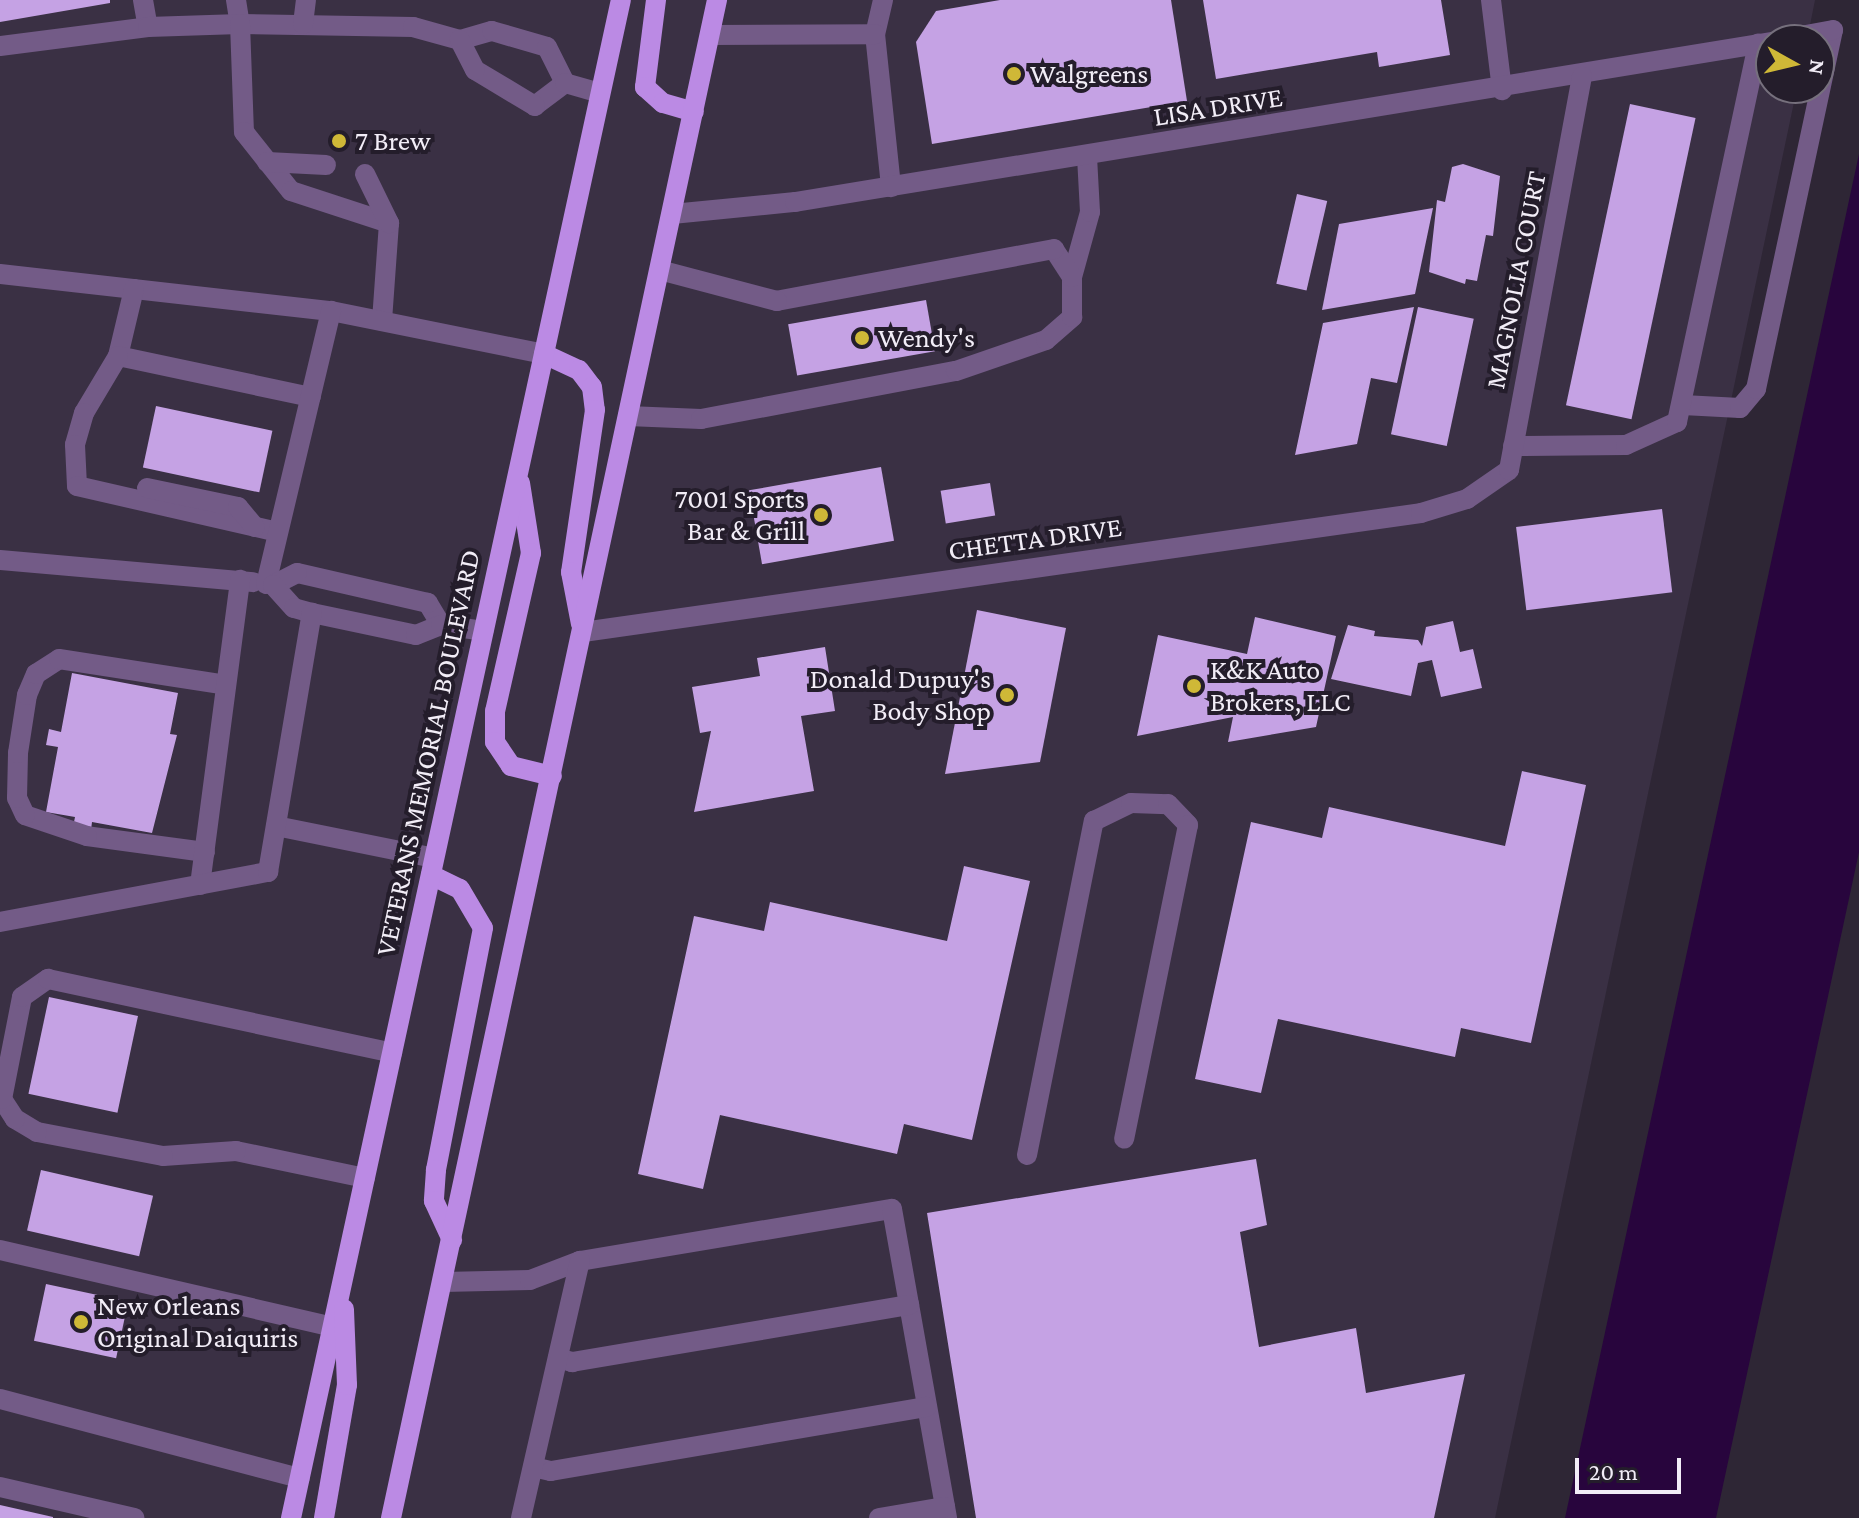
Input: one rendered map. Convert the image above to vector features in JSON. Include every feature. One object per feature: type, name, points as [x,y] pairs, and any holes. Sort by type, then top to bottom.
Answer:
[{"type":"main road","name":"VETERANS MEMORIAL BOULEVARD","points":[[291,1518],[621,0]]},
{"type":"main road","points":[[656,0],[645,87],[663,103],[694,112]]},
{"type":"main road","points":[[391,1518],[717,0]]},
{"type":"main road","points":[[544,354],[579,370],[592,387],[595,410],[571,572],[583,632]]},
{"type":"main road","points":[[518,472],[531,553],[495,711],[495,742],[511,766],[552,776]]},
{"type":"main road","points":[[433,866],[460,889],[483,928],[436,1170],[434,1201],[452,1240]]},
{"type":"main road","points":[[324,1518],[347,1385],[343,1277]]},
{"type":"street","points":[[143,0],[148,27]]},
{"type":"street","points":[[236,0],[240,24],[244,132],[291,191],[389,223]]},
{"type":"street","points":[[303,24],[306,0]]},
{"type":"street","points":[[883,0],[875,34],[891,187]]},
{"type":"street","points":[[1491,0],[1502,90]]},
{"type":"street","points":[[0,46],[148,27],[240,24],[413,27],[460,40],[492,31],[547,47],[565,83],[600,93]]},
{"type":"street","points":[[710,35],[875,34]]},
{"type":"street","points":[[460,40],[475,70],[535,106],[565,83]]},
{"type":"street","name":"LISA DRIVE","points":[[672,214],[891,187],[1582,77],[1755,45]]},
{"type":"street","name":"MAGNOLIA COURT","points":[[1489,483],[1509,470],[1582,77]]},
{"type":"street","points":[[1513,446],[1626,445],[1677,422],[1755,83]]},
{"type":"street","points":[[1683,405],[1740,408],[1756,389],[1817,104]]},
{"type":"street","points":[[628,416],[701,419],[956,371],[1046,340],[1072,317],[1072,277],[1090,212],[1087,156]]},
{"type":"street","points":[[267,162],[326,165]]},
{"type":"street","points":[[365,174],[389,223],[382,321]]},
{"type":"street","points":[[660,270],[777,301],[1054,249],[1072,277]]},
{"type":"street","points":[[0,274],[331,311],[544,354]]},
{"type":"street","points":[[134,289],[118,356],[84,413],[75,445],[77,486],[278,532]]},
{"type":"street","points":[[270,584],[278,532],[331,311]]},
{"type":"street","points":[[118,356],[311,397]]},
{"type":"street","name":"CHETTA DRIVE","points":[[583,632],[1421,513],[1467,499],[1489,483]]},
{"type":"street","points":[[0,560],[270,584],[297,573],[428,603],[441,625]]},
{"type":"street","points":[[200,885],[240,580]]},
{"type":"street","points":[[270,584],[294,608],[312,613],[416,635],[441,625],[484,631]]},
{"type":"street","points":[[0,922],[268,872],[312,613]]},
{"type":"street","points":[[205,852],[87,836],[25,815],[17,798],[18,753],[27,695],[36,674],[59,659],[226,685]]},
{"type":"street","points":[[1027,1155],[1094,821],[1131,803],[1168,804],[1188,825],[1124,1139]]},
{"type":"street","points":[[276,826],[433,866]]},
{"type":"street","points":[[365,1178],[236,1151],[163,1156],[37,1132],[15,1119],[2,1099],[22,997],[48,979],[392,1053]]},
{"type":"street","points":[[443,1282],[530,1280],[580,1261],[892,1209],[946,1513],[879,1518]]},
{"type":"street","points":[[0,1250],[333,1327]]},
{"type":"street","points":[[521,1518],[580,1261]]},
{"type":"street","points":[[558,1358],[572,1362],[909,1305]]},
{"type":"street","points":[[0,1399],[300,1478]]},
{"type":"street","points":[[533,1467],[551,1471],[927,1407]]},
{"type":"street","points":[[0,1487],[134,1518]]},
{"type":"shaded area","points":[[0,0],[1815,0],[1810,24],[1755,24],[1755,104],[1794,104],[1495,1518],[0,1518]]},
{"type":"shaded area","points":[[1859,154],[1859,852],[1716,1518],[1565,1518]]},
{"type":"building","points":[[0,0],[110,0],[110,3],[0,22]]},
{"type":"building","points":[[1000,0],[1171,0],[1187,101],[932,144],[916,42],[936,11]]},
{"type":"building","points":[[1203,0],[1441,0],[1450,55],[1379,67],[1377,52],[1216,79]]},
{"type":"building","points":[[1630,104],[1696,118],[1631,419],[1566,405]]},
{"type":"building","points":[[1463,164],[1500,176],[1493,236],[1486,235],[1477,281],[1466,279],[1465,284],[1429,272],[1437,200],[1445,202],[1452,167]]},
{"type":"building","points":[[1297,194],[1327,201],[1307,291],[1276,284]]},
{"type":"building","points":[[1433,208],[1415,294],[1322,310],[1339,224]]},
{"type":"building","name":"Wendy's","points":[[926,300],[935,351],[797,376],[788,324]]},
{"type":"building","points":[[1414,307],[1397,383],[1371,378],[1357,444],[1295,455],[1323,323]]},
{"type":"building","points":[[1418,307],[1474,319],[1447,446],[1391,434]]},
{"type":"building","points":[[156,406],[272,431],[259,492],[143,468]]},
{"type":"building","name":"7001 Sports Bar & Grill","points":[[881,467],[894,541],[762,564],[749,490]]},
{"type":"building","points":[[990,483],[995,516],[946,523],[941,491]]},
{"type":"building","points":[[1662,509],[1672,592],[1526,610],[1516,527]]},
{"type":"building","name":"Donald Dupuy's Body Shop","points":[[977,610],[1066,628],[1040,762],[945,774]]},
{"type":"building","points":[[1255,617],[1336,636],[1316,727],[1228,742],[1233,717],[1137,736],[1158,635],[1247,654]]},
{"type":"building","points":[[1453,621],[1460,652],[1473,649],[1482,688],[1441,697],[1432,660],[1418,663],[1411,696],[1331,679],[1348,625],[1375,631],[1374,636],[1418,640],[1422,646],[1426,627]]},
{"type":"building","points":[[825,647],[835,711],[801,716],[814,791],[694,812],[711,731],[700,733],[692,687],[760,676],[757,658]]},
{"type":"building","points":[[72,673],[178,693],[170,734],[177,735],[152,833],[92,822],[91,830],[73,827],[75,817],[46,812],[58,747],[46,745],[49,729],[61,732]]},
{"type":"building","points":[[1522,771],[1586,785],[1531,1043],[1461,1028],[1455,1057],[1278,1019],[1261,1093],[1195,1079],[1251,822],[1322,838],[1329,807],[1505,846]]},
{"type":"building","points":[[964,866],[1030,881],[972,1140],[904,1124],[897,1154],[720,1115],[703,1189],[638,1174],[694,916],[764,931],[770,902],[947,941]]},
{"type":"building","points":[[49,997],[138,1016],[117,1113],[28,1094]]},
{"type":"building","points":[[1256,1159],[1267,1225],[1240,1232],[1259,1347],[1356,1328],[1366,1393],[1465,1374],[1434,1518],[976,1518],[927,1213]]},
{"type":"building","points":[[41,1170],[153,1196],[139,1256],[27,1230]]},
{"type":"building","name":"New Orleans Original Daiquiris","points":[[46,1284],[128,1301],[116,1358],[34,1341]]},
{"type":"building","points":[[0,1505],[53,1517],[53,1518],[0,1518]]},
{"type":"place","name":"Walgreens","points":[[1014,74]]},
{"type":"place","name":"7 Brew","points":[[339,141]]},
{"type":"place","name":"Wendy's","points":[[862,338]]},
{"type":"place","name":"7001 Sports Bar & Grill","points":[[821,515]]},
{"type":"place","name":"K&K Auto Brokers, LLC","points":[[1194,686]]},
{"type":"place","name":"Donald Dupuy's Body Shop","points":[[1007,695]]},
{"type":"place","name":"New Orleans Original Daiquiris","points":[[81,1322]]}]
